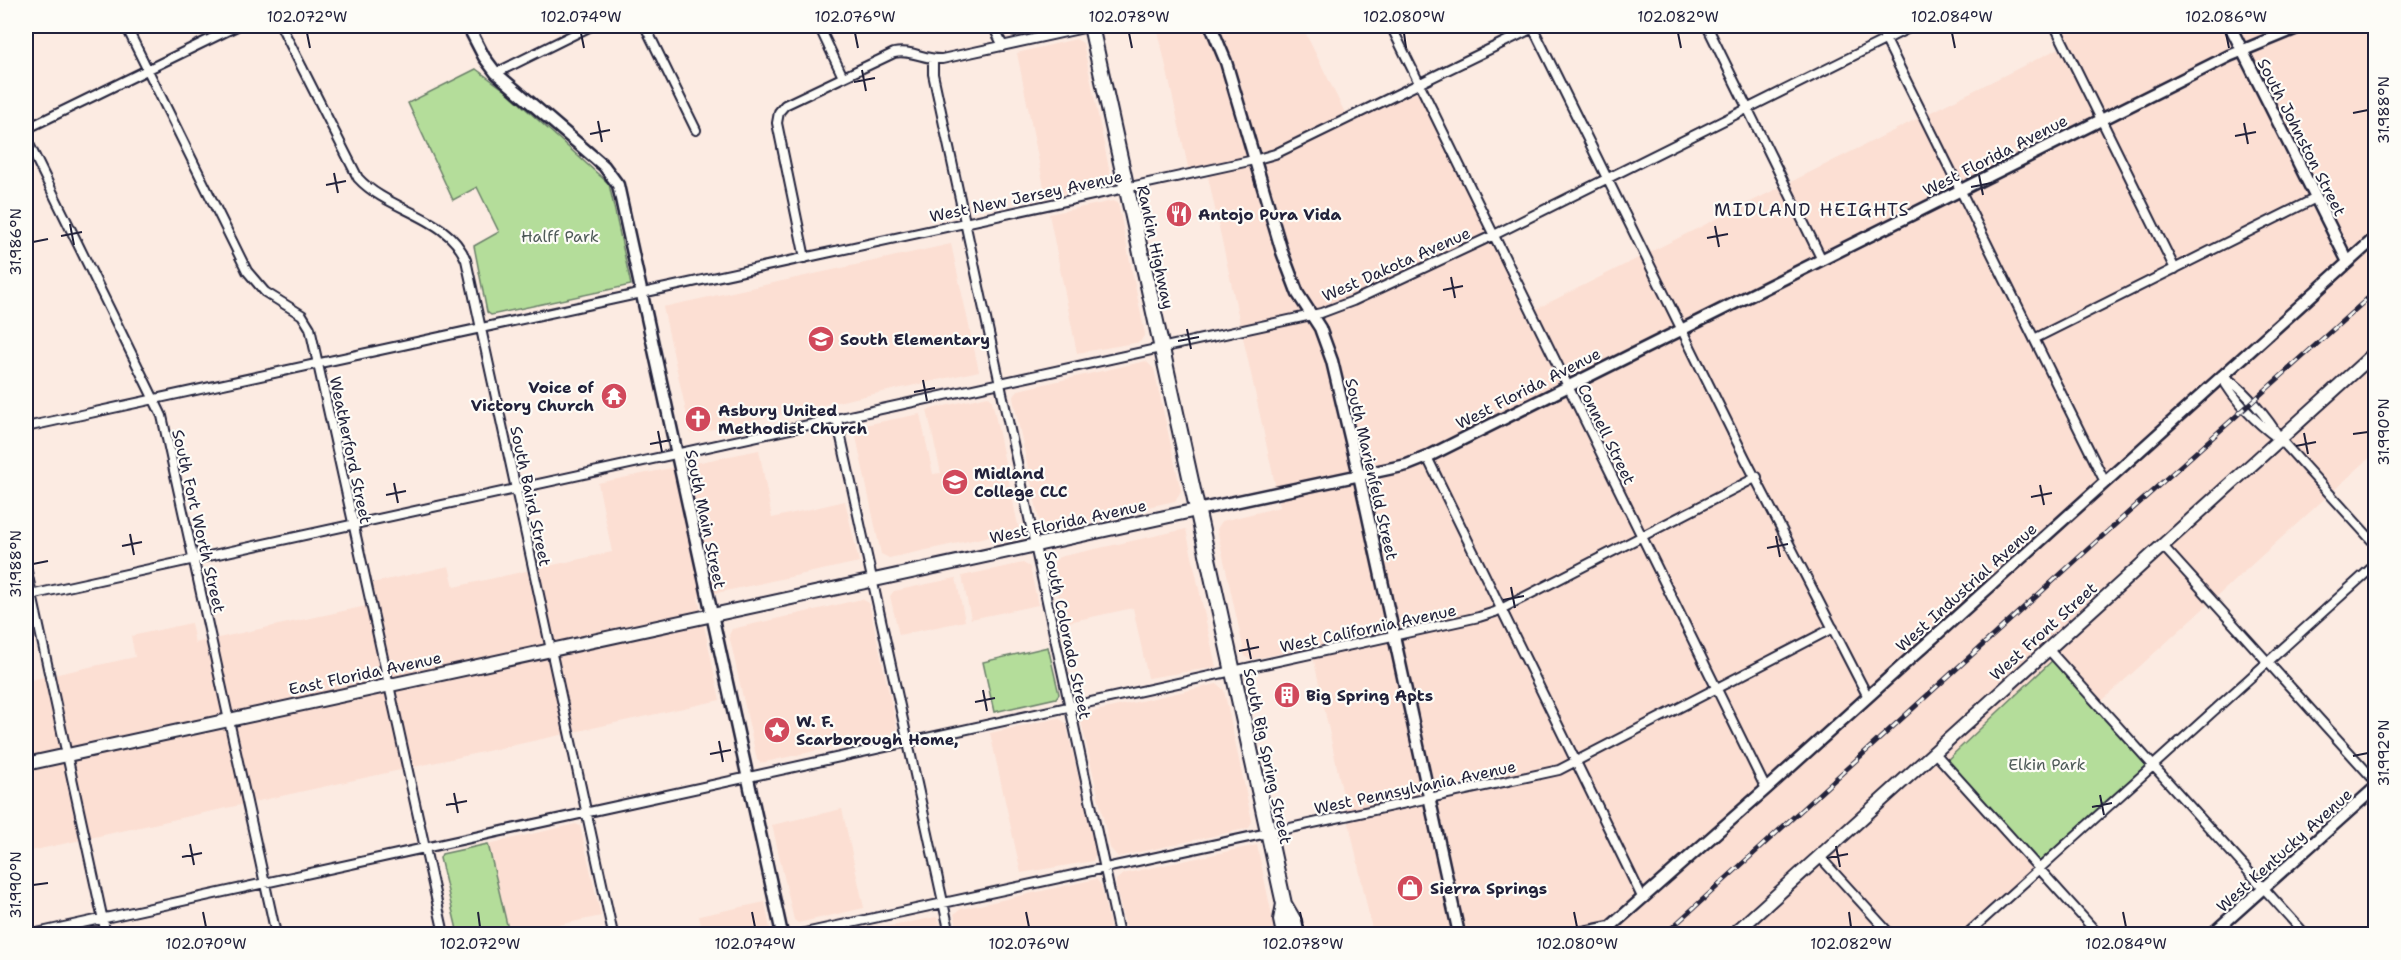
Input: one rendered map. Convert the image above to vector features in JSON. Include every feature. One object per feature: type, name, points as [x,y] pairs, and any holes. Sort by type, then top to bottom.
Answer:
[{"type":"highway","name":"Rankin Highway","points":[[1092,26],[1197,510]]},
{"type":"highway","name":"South Big Spring Street","points":[[1197,510],[1284,904],[1294,921],[1297,934]]},
{"type":"highway","name":"South Big Spring Street","points":[[1284,904],[1281,921],[1284,934]]},
{"type":"main road","name":"West Front Street","points":[[1734,934],[2376,352]]},
{"type":"main road","name":"West Florida Avenue","points":[[711,615],[1197,510]]},
{"type":"main road","name":"East Florida Avenue","points":[[26,764],[711,615]]},
{"type":"street","name":"Weatherford Street","points":[[126,26],[247,271],[265,291],[304,318],[310,328],[444,934]]},
{"type":"street","points":[[26,129],[237,26]]},
{"type":"street","name":"South Baird Street","points":[[281,26],[358,178],[379,196],[448,233],[458,244],[466,260],[613,934]]},
{"type":"street","name":"South Main Street","points":[[468,26],[484,57],[496,73],[614,178],[619,190],[782,934]]},
{"type":"street","points":[[496,73],[591,26]]},
{"type":"street","points":[[645,26],[696,130]]},
{"type":"street","points":[[819,26],[843,77]]},
{"type":"street","points":[[993,26],[1003,46]]},
{"type":"street","points":[[805,258],[777,123],[777,115],[785,105],[899,52],[942,59],[1092,26]]},
{"type":"street","name":"South Marienfeld Street","points":[[1211,26],[1226,62],[1286,262],[1299,294],[1320,328],[1329,351],[1359,475],[1459,934]]},
{"type":"street","name":"Connell Street","points":[[1391,26],[1766,789]]},
{"type":"street","points":[[1707,26],[1822,260]]},
{"type":"street","points":[[1880,26],[2105,482]]},
{"type":"street","name":"West Dakota Avenue","points":[[29,596],[1311,315],[1353,301],[1494,235],[1913,26]]},
{"type":"street","points":[[2055,26],[2175,268]]},
{"type":"street","name":"South Johnston Street","points":[[2230,26],[2348,262]]},
{"type":"street","name":"West Florida Avenue","points":[[1197,510],[1407,465],[1426,457],[2242,50],[2302,26]]},
{"type":"street","points":[[1533,27],[1745,458],[1757,477],[1868,697]]},
{"type":"street","name":"West New Jersey Avenue","points":[[26,427],[1254,160],[1275,154],[1533,27]]},
{"type":"street","name":"South Colorado Street","points":[[933,59],[932,70],[1119,934]]},
{"type":"street","name":"South Fort Worth Street","points":[[26,138],[162,416],[276,934]]},
{"type":"street","points":[[2034,339],[2316,198]]},
{"type":"street","name":"West Industrial Avenue","points":[[1602,934],[1766,789],[2376,237]]},
{"type":"street","points":[[2221,376],[2231,380],[2273,425],[2280,439],[2376,545]]},
{"type":"street","points":[[837,419],[950,934]]},
{"type":"street","points":[[1426,457],[1643,899]]},
{"type":"street","name":"West California Avenue","points":[[32,934],[1479,617],[1501,609],[1757,477]]},
{"type":"street","points":[[2162,545],[2376,782]]},
{"type":"street","points":[[1967,934],[2376,564]]},
{"type":"street","points":[[26,567],[29,596],[106,934]]},
{"type":"street","name":"West Pennsylvania Avenue","points":[[800,934],[1559,770],[1833,628]]},
{"type":"street","points":[[2048,649],[2305,934]]},
{"type":"street","points":[[1934,752],[2098,934]]},
{"type":"street","name":"West Kentucky Avenue","points":[[2212,934],[2376,787]]},
{"type":"street","points":[[1819,856],[1890,934]]},
{"type":"street","points":[[1575,934],[1612,927]]},
{"type":"shaded area","points":[[1157,26],[1302,26],[1346,115],[1417,81],[1528,313],[2065,45],[2056,26],[2375,26],[2375,453],[1998,795],[2039,870],[1967,934],[1373,934],[1311,647],[1250,660],[1245,656],[1217,529],[1222,521],[1280,507],[1207,172],[1190,176]]},
{"type":"shaded area","points":[[1076,39],[1083,43],[1111,178],[1107,185],[1046,197],[1017,53]]},
{"type":"shaded area","points":[[1113,201],[1118,203],[1145,334],[1140,342],[1077,353],[1049,214]]},
{"type":"shaded area","name":"South Elementary","points":[[951,244],[979,371],[691,434],[663,307]]},
{"type":"shaded area","points":[[1146,361],[1154,369],[1181,491],[1175,501],[1052,528],[1039,520],[1013,398],[1018,390]]},
{"type":"shaded area","name":"Midland College CLC","points":[[988,396],[992,400],[1019,530],[889,558],[881,554],[854,427],[920,414],[933,474],[941,473],[927,410]]},
{"type":"shaded area","points":[[759,450],[772,518],[845,501],[859,562],[698,597],[720,700],[26,852],[26,681],[135,657],[131,636],[191,623],[195,643],[371,605],[367,584],[449,566],[454,587],[612,552],[598,483]]},
{"type":"shaded area","points":[[1186,529],[1216,667],[1148,678],[1133,608],[1064,623],[1052,564],[1059,557]]},
{"type":"shaded area","points":[[1023,563],[1030,567],[1038,605],[971,619],[962,576]]},
{"type":"shaded area","points":[[956,578],[965,621],[899,635],[890,596],[894,591]]},
{"type":"shaded area","points":[[862,599],[869,603],[897,728],[895,733],[761,763],[757,760],[729,635],[732,629]]},
{"type":"shaded area","points":[[1217,684],[1224,690],[1252,821],[1249,828],[1118,857],[1110,848],[1081,721],[1087,713]]},
{"type":"shaded area","points":[[1058,718],[1066,723],[1096,853],[1093,861],[1021,873],[990,733]]},
{"type":"shaded area","points":[[842,809],[864,908],[798,923],[794,920],[772,825]]},
{"type":"shaded area","points":[[576,824],[580,826],[601,916],[535,930],[535,934],[510,934],[488,844]]},
{"type":"shaded area","points":[[1257,845],[1276,934],[1127,934],[1116,888],[1116,880],[1123,874]]},
{"type":"shaded area","points":[[1096,879],[1101,885],[1112,934],[959,934],[954,914],[961,909]]},
{"type":"shaded area","points":[[765,902],[770,929],[745,934],[703,934],[699,916]]},
{"type":"shaded area","points":[[936,917],[943,934],[851,934]]},
{"type":"green space","name":"Halff Park","points":[[476,69],[506,91],[609,184],[631,285],[491,315],[487,312],[474,246],[499,232],[477,187],[453,200],[408,103]]},
{"type":"green space","points":[[1048,647],[1059,694],[1056,698],[994,712],[983,662]]},
{"type":"green space","name":"Elkin Park","points":[[2055,658],[2153,766],[2039,870],[1944,763]]},
{"type":"green space","points":[[488,844],[508,929],[486,934],[458,934],[440,858],[442,854]]},
{"type":"railway","points":[[1665,934],[2376,291]]},
{"type":"place","name":"Antojo Pura Vida","points":[[1179,214]]},
{"type":"place","name":"South Elementary","points":[[821,339]]},
{"type":"place","name":"Voice of Victory Church","points":[[614,396]]},
{"type":"place","name":"Asbury United Methodist Church","points":[[698,419]]},
{"type":"place","name":"Midland College CLC","points":[[955,482]]},
{"type":"place","name":"Big Spring Apts","points":[[1287,695]]},
{"type":"place","name":"W. F. Scarborough Home,","points":[[777,730]]},
{"type":"place","name":"Sierra Springs","points":[[1410,888]]},
{"type":"district","name":"MIDLAND HEIGHTS","points":[[1812,210]]}]
